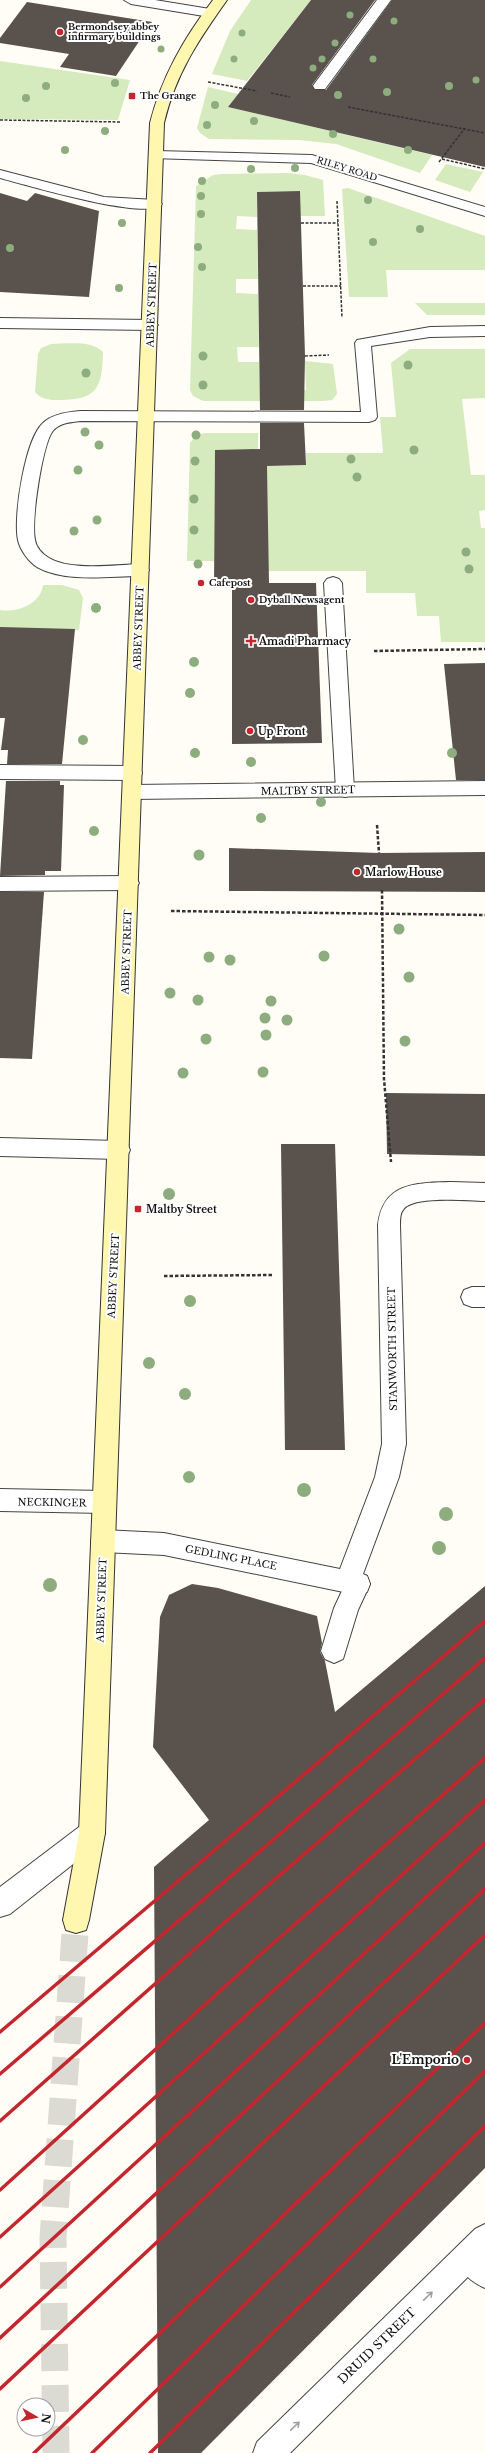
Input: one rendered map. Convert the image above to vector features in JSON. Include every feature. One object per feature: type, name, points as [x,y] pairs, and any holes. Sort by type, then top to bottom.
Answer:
[{"type":"main road","name":"ABBEY STREET","points":[[76,1920],[92,1833],[157,123],[167,86],[193,35],[220,0]]},
{"type":"street","points":[[131,0],[210,13]]},
{"type":"street","points":[[320,86],[384,0]]},
{"type":"street","name":"RILEY ROAD","points":[[156,155],[312,159],[485,212]]},
{"type":"street","points":[[0,174],[104,201],[155,204]]},
{"type":"street","points":[[0,323],[150,325]]},
{"type":"street","points":[[140,570],[64,569],[45,564],[33,554],[26,540],[26,520],[38,441],[46,428],[63,418],[80,416],[147,415],[369,417],[363,343],[430,332],[485,331]]},
{"type":"street","points":[[334,583],[345,790]]},
{"type":"street","name":"MALTBY STREET","points":[[0,772],[132,783],[345,790],[485,788]]},
{"type":"street","points":[[0,884],[129,883]]},
{"type":"street","points":[[0,1147],[118,1150]]},
{"type":"street","points":[[397,1201],[417,1193],[485,1192]]},
{"type":"street","name":"STANWORTH STREET","points":[[334,1651],[353,1583],[387,1477],[394,1444],[389,1225],[393,1207],[397,1201]]},
{"type":"street","name":"NECKINGER","points":[[0,1500],[104,1502]]},
{"type":"street","name":"GEDLING PLACE","points":[[103,1542],[164,1544],[353,1583]]},
{"type":"street","points":[[0,1904],[42,1868],[92,1833]]},
{"type":"street","name":"DRUID STREET","points":[[268,2453],[480,2256]]},
{"type":"path","points":[[201,81],[257,91]]},
{"type":"path","points":[[271,93],[292,97]]},
{"type":"path","points":[[344,106],[485,133]]},
{"type":"path","points":[[0,120],[122,122]]},
{"type":"path","points":[[414,190],[442,159],[465,128]]},
{"type":"path","points":[[442,159],[485,169]]},
{"type":"path","points":[[337,200],[342,323]]},
{"type":"path","points":[[301,223],[338,223]]},
{"type":"path","points":[[303,286],[341,286]]},
{"type":"path","points":[[305,356],[335,355]]},
{"type":"path","points":[[337,651],[485,649]]},
{"type":"path","points":[[382,890],[384,1079],[390,1154],[397,1201]]},
{"type":"path","points":[[171,911],[382,915],[485,915]]},
{"type":"path","points":[[164,1276],[272,1275]]},
{"type":"green space","points":[[251,0],[311,0],[247,81],[212,74],[230,31]]},
{"type":"green space","points":[[0,61],[130,80],[118,120],[0,119]]},
{"type":"green space","points":[[208,87],[238,94],[228,107],[432,155],[420,173],[336,144],[299,140],[209,139],[200,133],[197,128]]},
{"type":"green space","points":[[446,164],[483,172],[470,192],[435,180]]},
{"type":"green space","points":[[288,173],[305,175],[323,180],[325,216],[300,216],[300,191],[257,192],[257,217],[237,216],[236,229],[257,230],[258,279],[236,279],[236,293],[258,294],[259,347],[237,347],[238,362],[259,362],[260,390],[306,390],[305,361],[333,364],[337,394],[332,400],[323,401],[203,401],[193,396],[190,390],[196,186],[213,175]]},
{"type":"green space","points":[[348,188],[485,236],[485,270],[386,270],[388,297],[349,297],[342,189]]},
{"type":"green space","points":[[415,303],[485,303],[485,315],[427,315]]},
{"type":"green space","points":[[51,344],[85,344],[98,348],[103,352],[99,383],[90,394],[73,399],[53,400],[43,398],[35,392],[38,354],[41,348]]},
{"type":"green space","points":[[410,349],[485,349],[485,398],[462,399],[471,475],[485,475],[485,510],[479,511],[481,528],[485,528],[485,642],[441,642],[439,616],[417,616],[415,593],[366,593],[366,571],[268,571],[267,466],[306,465],[306,453],[383,453],[380,417],[396,417],[391,363]]},
{"type":"green space","points":[[205,433],[258,433],[258,450],[215,450],[214,561],[187,561],[190,443],[196,435]]},
{"type":"green space","points":[[43,585],[62,585],[79,590],[83,598],[79,630],[0,628],[0,610],[14,610],[27,606],[38,597]]},
{"type":"building","points":[[311,0],[375,0],[312,85],[315,90],[326,90],[392,0],[485,0],[485,167],[228,107]]},
{"type":"building","points":[[27,2],[152,22],[116,76],[60,67],[69,54],[0,43],[0,38]]},
{"type":"building","points":[[300,191],[305,356],[304,410],[260,410],[257,192]]},
{"type":"building","points":[[0,193],[27,201],[35,193],[99,211],[89,297],[0,292]]},
{"type":"building","points":[[260,423],[304,423],[306,465],[267,466],[269,583],[316,583],[322,743],[232,744],[232,588],[214,588],[215,450],[260,449]]},
{"type":"building","points":[[0,627],[75,629],[62,764],[7,764],[8,750],[1,750],[5,718],[0,718]]},
{"type":"building","points":[[485,663],[485,780],[456,780],[444,664]]},
{"type":"building","points":[[6,781],[60,781],[60,785],[64,785],[61,871],[45,871],[45,875],[0,876]]},
{"type":"building","name":"Marlow House","points":[[229,848],[379,853],[485,852],[485,892],[229,891]]},
{"type":"building","points":[[0,892],[44,892],[32,1059],[0,1058]]},
{"type":"building","points":[[386,1093],[485,1094],[485,1156],[387,1154]]},
{"type":"building","points":[[281,1144],[335,1144],[345,1450],[285,1450]]},
{"type":"building","points":[[192,1584],[218,1588],[317,1616],[322,1643],[320,1652],[325,1661],[335,1712],[485,1586],[485,2168],[201,2453],[158,2453],[154,1867],[209,1820],[153,1747],[160,1617],[169,1595]]},
{"type":"tunnel","points":[[56,2453],[53,2238],[76,1920]]},
{"type":"railway","points":[[0,2032],[485,1621]]},
{"type":"railway","points":[[0,2074],[485,1658]]},
{"type":"railway","points":[[0,2121],[225,1922],[485,1699]]},
{"type":"railway","points":[[0,2190],[262,1953],[485,1758]]},
{"type":"railway","points":[[0,2237],[485,1800]]},
{"type":"railway","points":[[0,2287],[485,1843]]},
{"type":"railway","points":[[0,2338],[485,1889]]},
{"type":"railway","points":[[0,2389],[485,1935]]},
{"type":"railway","points":[[34,2453],[485,2023]]},
{"type":"railway","points":[[92,2453],[485,2071]]},
{"type":"railway","points":[[150,2453],[485,2126]]},
{"type":"place","name":"Bermondsey abbey infirmary buildings","points":[[60,32]]},
{"type":"place","name":"The Grange","points":[[132,96]]},
{"type":"place","name":"Cafepost","points":[[201,583]]},
{"type":"place","name":"Dyball Newsagent","points":[[251,600]]},
{"type":"place","name":"Amadi Pharmacy","points":[[251,641]]},
{"type":"place","name":"Up Front","points":[[250,731]]},
{"type":"place","name":"Marlow House","points":[[357,872]]},
{"type":"place","name":"Maltby Street","points":[[138,1209]]},
{"type":"place","name":"L'Emporio","points":[[467,2060]]}]
